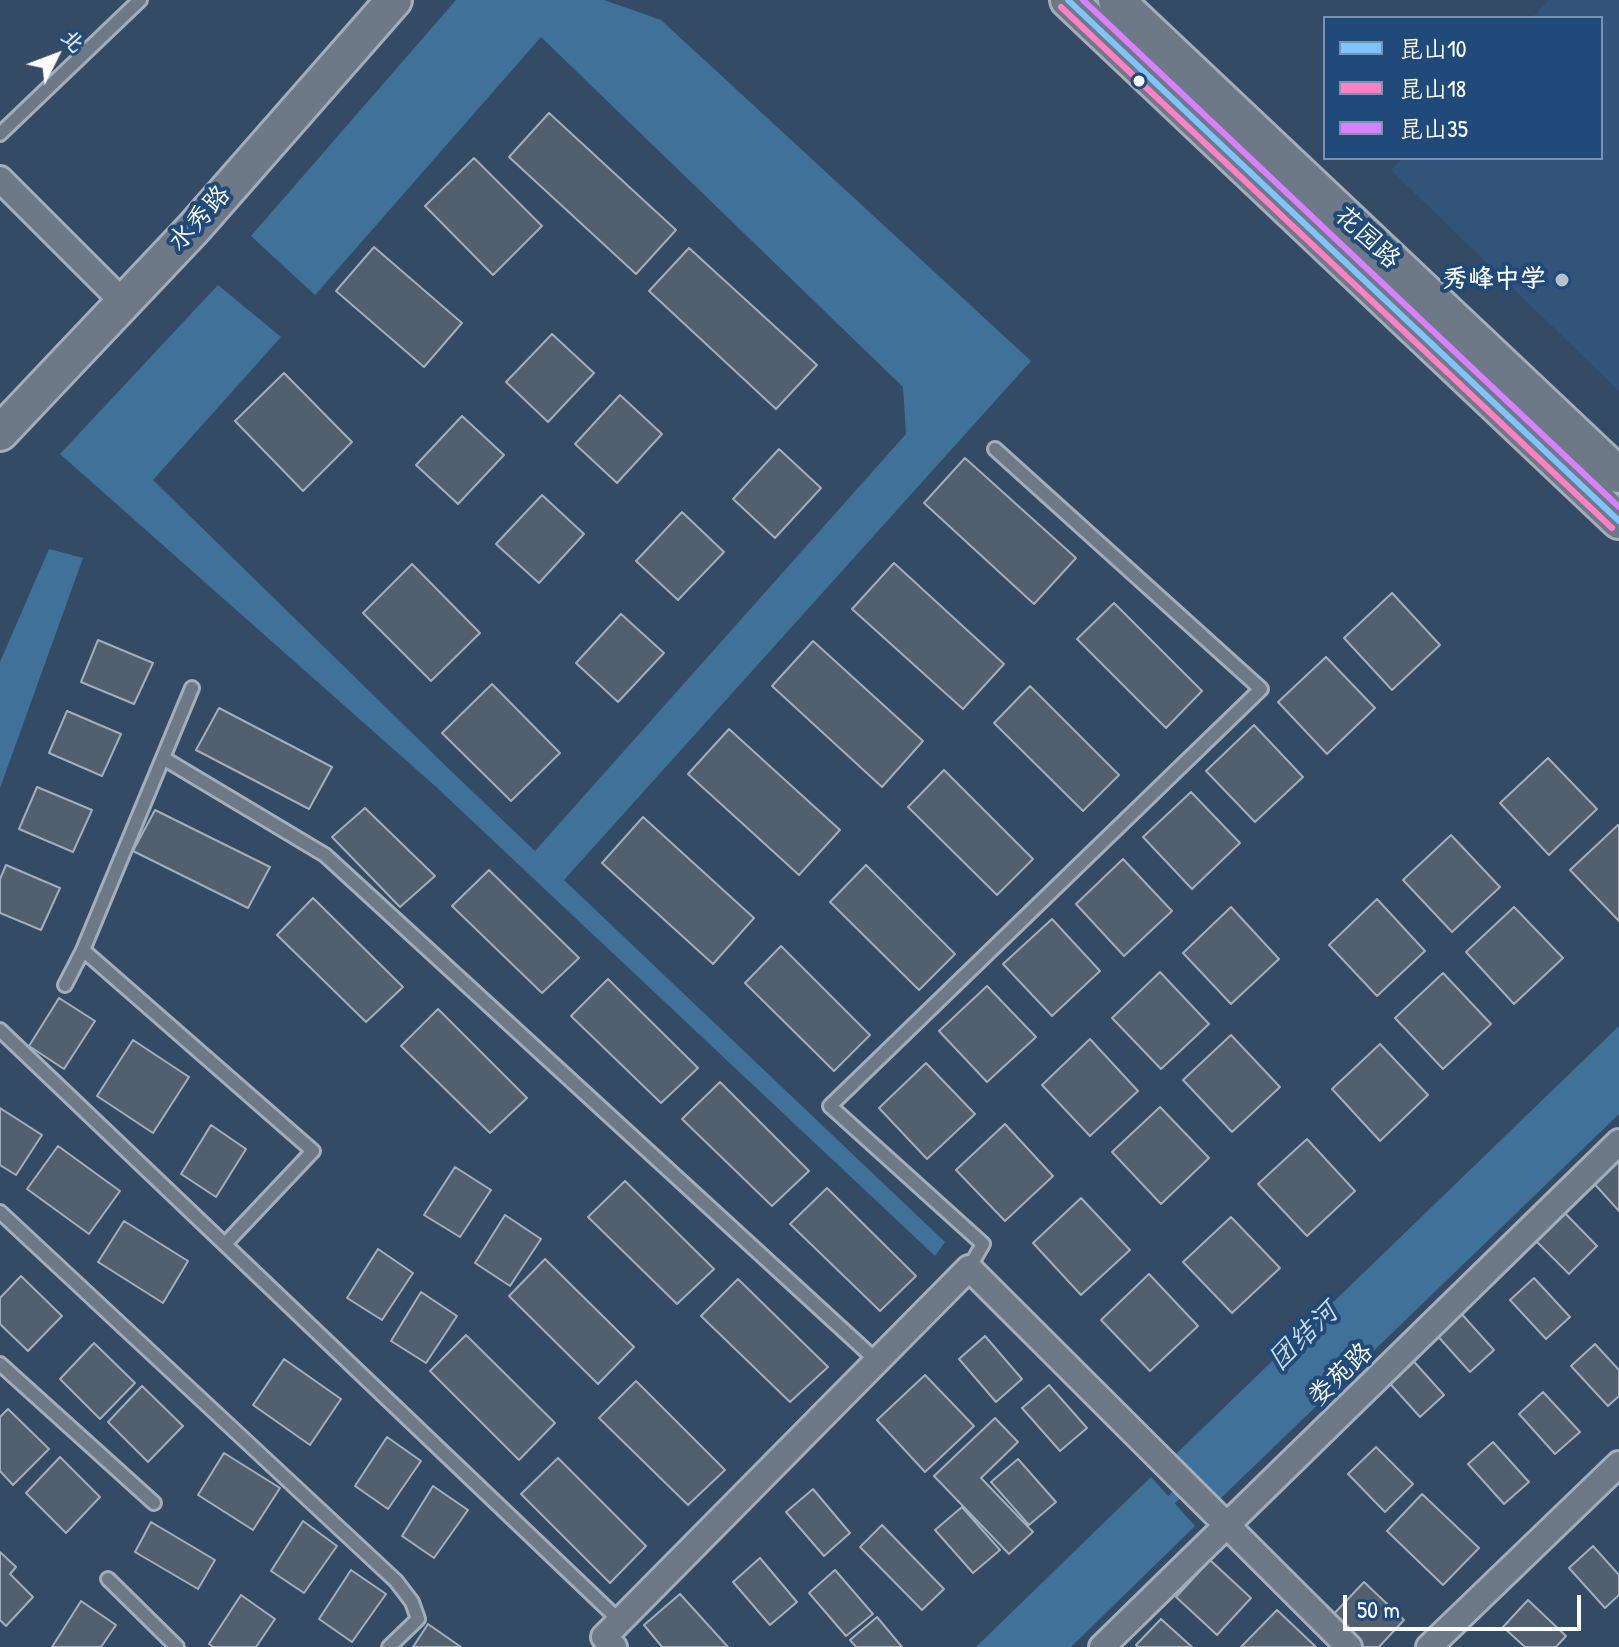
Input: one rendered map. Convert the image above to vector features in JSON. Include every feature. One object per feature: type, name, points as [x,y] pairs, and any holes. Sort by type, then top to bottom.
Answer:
[{"type":"main road","name":"水秀路","points":[[0,433],[194,228],[394,0]]},
{"type":"main road","name":"花园路","points":[[1068,0],[1619,521]]},
{"type":"main road","name":"花园路","points":[[1116,0],[1619,475]]},
{"type":"street","points":[[0,179],[123,302]]},
{"type":"street","name":"娄苑路","points":[[1102,1647],[1619,1142]]},
{"type":"street","points":[[614,1647],[604,1637],[969,1268],[1349,1647]]},
{"type":"street","points":[[1429,1647],[1619,1464]]},
{"type":"lane","points":[[0,134],[140,0]]},
{"type":"lane","points":[[969,1268],[983,1244],[830,1106],[1261,689],[995,449]]},
{"type":"lane","points":[[65,985],[83,950],[192,688]]},
{"type":"lane","points":[[163,758],[325,855],[877,1361]]},
{"type":"lane","points":[[83,950],[313,1151],[225,1244]]},
{"type":"lane","points":[[0,1030],[620,1621]]},
{"type":"lane","points":[[0,1212],[396,1581],[412,1602],[418,1619],[389,1647]]},
{"type":"lane","points":[[0,1364],[154,1503]]},
{"type":"lane","points":[[108,1579],[177,1647]]},
{"type":"shaded area","name":"秀峰中学","points":[[1549,0],[1619,0],[1619,391],[1391,170],[1400,160],[1603,160],[1603,16],[1534,16]]},
{"type":"water","points":[[456,0],[604,0],[661,20],[1031,361],[564,880],[945,1242],[935,1256],[434,785],[60,454],[218,285],[281,337],[153,480],[535,851],[906,434],[903,387],[541,37],[315,295],[251,236]]},
{"type":"water","points":[[49,549],[83,558],[0,788],[0,662]]},
{"type":"water","points":[[1619,1026],[1619,1114],[1220,1499],[1176,1454]]},
{"type":"water","points":[[1151,1477],[1195,1526],[1071,1647],[976,1647]]},
{"type":"building","points":[[549,113],[676,230],[636,274],[509,157]]},
{"type":"building","points":[[474,158],[542,226],[493,275],[425,206]]},
{"type":"building","points":[[374,247],[462,323],[424,367],[336,291]]},
{"type":"building","points":[[689,248],[817,365],[776,409],[649,291]]},
{"type":"building","points":[[552,334],[594,373],[548,422],[506,382]]},
{"type":"building","points":[[284,373],[352,442],[303,491],[235,421]]},
{"type":"building","points":[[620,395],[662,434],[617,483],[575,444]]},
{"type":"building","points":[[462,416],[504,455],[458,504],[416,465]]},
{"type":"building","points":[[779,449],[821,488],[775,538],[733,499]]},
{"type":"building","points":[[965,458],[1076,558],[1034,604],[924,503]]},
{"type":"building","points":[[542,495],[584,534],[539,583],[496,544]]},
{"type":"building","points":[[682,512],[724,552],[678,600],[636,561]]},
{"type":"building","points":[[894,563],[1004,664],[963,709],[852,609]]},
{"type":"building","points":[[412,564],[480,633],[431,681],[363,613]]},
{"type":"building","points":[[1392,593],[1440,645],[1392,690],[1344,638]]},
{"type":"building","points":[[1114,603],[1202,691],[1166,728],[1077,639]]},
{"type":"building","points":[[621,614],[664,653],[618,702],[576,663]]},
{"type":"building","points":[[98,640],[153,663],[134,704],[81,682]]},
{"type":"building","points":[[813,641],[923,741],[882,787],[772,686]]},
{"type":"building","points":[[1326,657],[1375,708],[1327,754],[1278,702]]},
{"type":"building","points":[[492,684],[560,753],[511,801],[442,733]]},
{"type":"building","points":[[1030,686],[1119,775],[1083,811],[994,723]]},
{"type":"building","points":[[219,708],[332,767],[309,809],[196,750]]},
{"type":"building","points":[[67,711],[121,734],[102,776],[49,753]]},
{"type":"building","points":[[1254,725],[1303,777],[1255,822],[1206,771]]},
{"type":"building","points":[[729,729],[840,830],[799,875],[688,774]]},
{"type":"building","points":[[1548,758],[1597,809],[1549,855],[1500,803]]},
{"type":"building","points":[[944,770],[1033,859],[997,895],[908,807]]},
{"type":"building","points":[[37,787],[92,810],[73,852],[19,829]]},
{"type":"building","points":[[1191,792],[1240,843],[1192,889],[1143,837]]},
{"type":"building","points":[[365,808],[435,876],[400,907],[332,837]]},
{"type":"building","points":[[155,810],[270,867],[248,908],[133,851]]},
{"type":"building","points":[[643,817],[754,918],[713,964],[602,863]]},
{"type":"building","points":[[1619,826],[1619,921],[1570,870]]},
{"type":"building","points":[[1451,835],[1500,887],[1452,932],[1403,880]]},
{"type":"building","points":[[1123,859],[1172,911],[1124,956],[1076,904]]},
{"type":"building","points":[[6,865],[60,888],[41,930],[0,913],[0,879]]},
{"type":"building","points":[[866,865],[955,954],[919,990],[830,902]]},
{"type":"building","points":[[489,870],[579,958],[542,993],[452,906]]},
{"type":"building","points":[[313,898],[403,987],[366,1022],[277,935]]},
{"type":"building","points":[[1377,899],[1425,951],[1377,996],[1329,945]]},
{"type":"building","points":[[1231,907],[1279,959],[1231,1004],[1183,953]]},
{"type":"building","points":[[1514,907],[1563,958],[1514,1004],[1466,952]]},
{"type":"building","points":[[1052,919],[1100,971],[1052,1016],[1003,964]]},
{"type":"building","points":[[781,946],[870,1035],[834,1071],[745,983]]},
{"type":"building","points":[[1160,972],[1209,1024],[1161,1069],[1112,1018]]},
{"type":"building","points":[[1443,973],[1491,1024],[1443,1069],[1395,1018]]},
{"type":"building","points":[[608,979],[698,1068],[661,1103],[571,1016]]},
{"type":"building","points":[[987,986],[1036,1037],[987,1082],[939,1031]]},
{"type":"building","points":[[59,998],[95,1021],[64,1069],[29,1046]]},
{"type":"building","points":[[438,1009],[527,1098],[490,1133],[401,1046]]},
{"type":"building","points":[[1231,1035],[1280,1087],[1232,1132],[1183,1080]]},
{"type":"building","points":[[1090,1039],[1138,1091],[1090,1136],[1042,1085]]},
{"type":"building","points":[[133,1040],[189,1077],[153,1133],[97,1096]]},
{"type":"building","points":[[1380,1044],[1428,1095],[1380,1141],[1332,1089]]},
{"type":"building","points":[[926,1063],[975,1114],[927,1159],[879,1108]]},
{"type":"building","points":[[720,1082],[809,1171],[772,1206],[682,1119]]},
{"type":"building","points":[[1160,1107],[1209,1158],[1161,1204],[1112,1152]]},
{"type":"building","points":[[0,1108],[42,1135],[16,1175],[0,1165]]},
{"type":"building","points":[[1005,1124],[1053,1176],[1005,1221],[956,1170]]},
{"type":"building","points":[[211,1125],[246,1149],[216,1197],[181,1174]]},
{"type":"building","points":[[1307,1139],[1355,1191],[1307,1236],[1258,1184]]},
{"type":"building","points":[[58,1146],[120,1191],[89,1234],[27,1189]]},
{"type":"building","points":[[1614,1157],[1619,1163],[1619,1211],[1590,1179]]},
{"type":"building","points":[[455,1167],[491,1190],[460,1237],[424,1215]]},
{"type":"building","points":[[625,1181],[714,1269],[677,1304],[588,1217]]},
{"type":"building","points":[[827,1188],[916,1276],[880,1311],[790,1224]]},
{"type":"building","points":[[1081,1198],[1130,1250],[1081,1295],[1033,1243]]},
{"type":"building","points":[[1559,1207],[1597,1246],[1569,1274],[1530,1235]]},
{"type":"building","points":[[505,1215],[541,1239],[510,1286],[475,1263]]},
{"type":"building","points":[[1231,1217],[1280,1268],[1232,1313],[1183,1262]]},
{"type":"building","points":[[124,1221],[188,1261],[163,1303],[98,1262]]},
{"type":"building","points":[[378,1249],[413,1273],[382,1320],[347,1298]]},
{"type":"building","points":[[545,1259],[634,1347],[598,1384],[509,1296]]},
{"type":"building","points":[[1149,1274],[1198,1326],[1150,1371],[1101,1320]]},
{"type":"building","points":[[21,1276],[62,1316],[28,1351],[0,1324],[0,1298]]},
{"type":"building","points":[[1534,1278],[1570,1317],[1546,1339],[1510,1300]]},
{"type":"building","points":[[738,1279],[828,1367],[790,1402],[701,1316]]},
{"type":"building","points":[[421,1292],[457,1316],[426,1363],[391,1341]]},
{"type":"building","points":[[1458,1310],[1494,1350],[1470,1372],[1434,1332]]},
{"type":"building","points":[[466,1335],[555,1423],[519,1460],[430,1371]]},
{"type":"building","points":[[985,1336],[1022,1379],[996,1402],[959,1359]]},
{"type":"building","points":[[94,1343],[135,1383],[100,1419],[60,1379]]},
{"type":"building","points":[[1595,1344],[1619,1370],[1619,1396],[1608,1406],[1571,1366]]},
{"type":"building","points":[[1408,1355],[1444,1395],[1420,1417],[1384,1377]]},
{"type":"building","points":[[284,1359],[341,1399],[310,1445],[253,1405]]},
{"type":"building","points":[[925,1375],[974,1426],[925,1472],[877,1420]]},
{"type":"building","points":[[636,1381],[725,1470],[688,1505],[599,1418]]},
{"type":"building","points":[[1049,1385],[1087,1428],[1060,1451],[1022,1408]]},
{"type":"building","points":[[142,1386],[183,1426],[148,1462],[108,1422]]},
{"type":"building","points":[[1543,1392],[1580,1432],[1555,1454],[1519,1414]]},
{"type":"building","points":[[8,1409],[49,1449],[13,1485],[0,1471],[0,1417]]},
{"type":"building","points":[[995,1418],[1018,1442],[981,1478],[1033,1532],[1009,1554],[934,1476]]},
{"type":"building","points":[[387,1437],[421,1461],[388,1509],[355,1486]]},
{"type":"building","points":[[1493,1442],[1529,1482],[1504,1504],[1468,1464]]},
{"type":"building","points":[[1376,1447],[1413,1484],[1385,1512],[1348,1474]]},
{"type":"building","points":[[224,1453],[280,1488],[253,1530],[198,1495]]},
{"type":"building","points":[[60,1457],[100,1497],[66,1533],[26,1493]]},
{"type":"building","points":[[558,1458],[646,1546],[610,1583],[521,1494]]},
{"type":"building","points":[[1018,1459],[1056,1502],[1029,1525],[991,1482]]},
{"type":"building","points":[[433,1486],[468,1510],[434,1558],[402,1536]]},
{"type":"building","points":[[813,1489],[850,1533],[824,1556],[786,1512]]},
{"type":"building","points":[[1422,1494],[1479,1548],[1443,1585],[1387,1531]]},
{"type":"building","points":[[962,1507],[1000,1550],[973,1573],[935,1530]]},
{"type":"building","points":[[303,1521],[337,1546],[304,1593],[271,1571]]},
{"type":"building","points":[[151,1522],[215,1560],[198,1589],[135,1552]]},
{"type":"building","points":[[882,1525],[944,1589],[922,1610],[860,1547]]},
{"type":"building","points":[[1593,1546],[1619,1575],[1619,1595],[1605,1608],[1569,1568]]},
{"type":"building","points":[[0,1552],[16,1567],[10,1574],[33,1597],[6,1626],[0,1620]]},
{"type":"building","points":[[760,1558],[797,1602],[770,1625],[733,1582]]},
{"type":"building","points":[[1210,1560],[1251,1598],[1217,1635],[1176,1597]]},
{"type":"building","points":[[351,1570],[386,1594],[352,1642],[319,1619]]},
{"type":"building","points":[[835,1570],[873,1614],[846,1636],[809,1593]]},
{"type":"building","points":[[1364,1582],[1404,1620],[1379,1647],[1359,1647],[1329,1619]]},
{"type":"building","points":[[680,1594],[728,1647],[662,1647],[644,1625]]},
{"type":"building","points":[[241,1595],[275,1619],[256,1647],[213,1647],[209,1644]]},
{"type":"building","points":[[1528,1600],[1566,1636],[1556,1647],[1525,1647],[1503,1627]]},
{"type":"building","points":[[81,1601],[116,1625],[101,1647],[52,1647]]},
{"type":"building","points":[[1277,1610],[1316,1647],[1241,1647]]},
{"type":"building","points":[[877,1617],[902,1647],[856,1647],[850,1640]]},
{"type":"building","points":[[1161,1619],[1192,1647],[1138,1647],[1136,1645]]},
{"type":"building","points":[[428,1624],[461,1647],[413,1647]]},
{"type":"waterway","name":"团结河","points":[[1163,1508],[1206,1466]]},
{"type":"transit line","name":"昆山10","points":[[1068,0],[1619,521]]},
{"type":"transit line","name":"昆山35","points":[[1083,0],[1619,507]]},
{"type":"transit line","name":"昆山18","points":[[1061,7],[1612,528]]},
{"type":"place","name":"秀峰中学","points":[[1562,280]]}]
